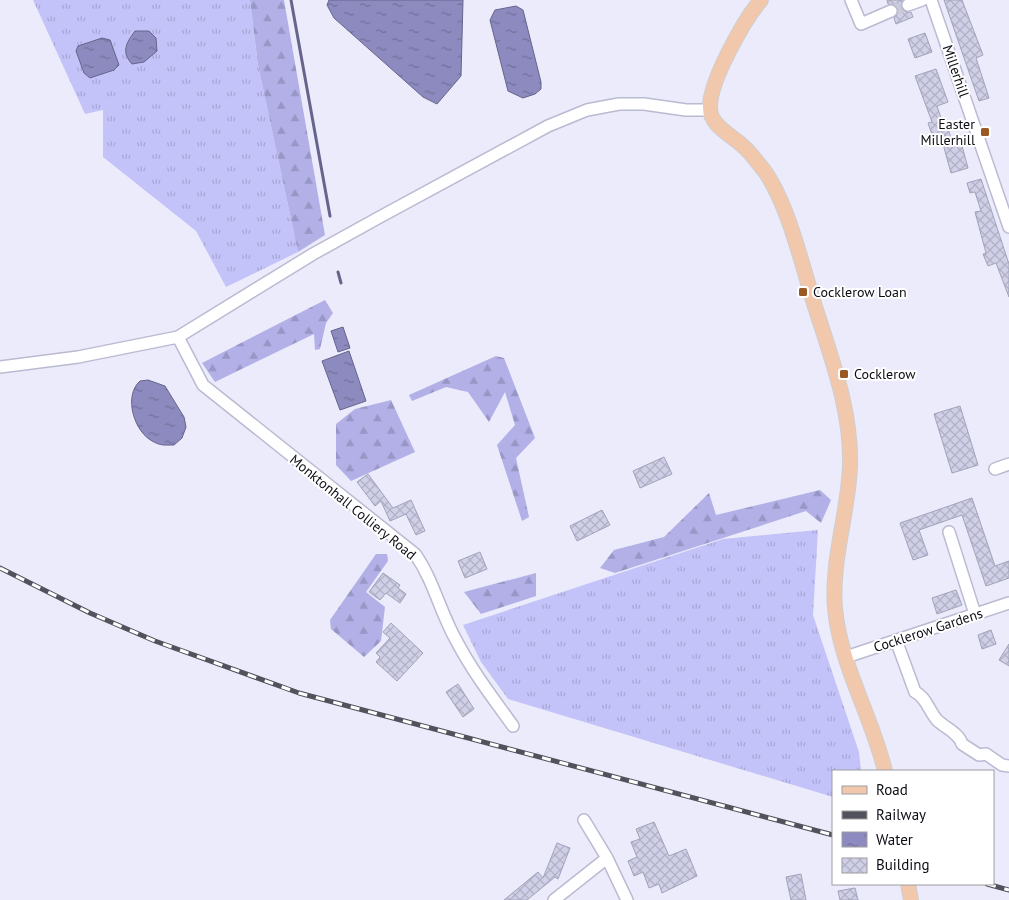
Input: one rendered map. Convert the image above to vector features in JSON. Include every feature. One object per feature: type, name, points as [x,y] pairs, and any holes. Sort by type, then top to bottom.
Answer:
[{"type":"main road","points":[[761,0],[743,26],[719,75],[712,91],[709,110],[718,126],[745,148],[765,171],[779,200],[797,248],[844,400],[850,467],[839,545],[835,607],[839,634],[846,657],[885,770]]},
{"type":"street","points":[[851,0],[862,24],[891,11]]},
{"type":"street","points":[[908,5],[922,0]]},
{"type":"street","name":"Millerhill","points":[[931,0],[1009,227]]},
{"type":"street","points":[[0,367],[78,357],[178,337],[313,254],[564,120],[587,110],[619,104],[644,104],[686,110],[709,110]]},
{"type":"street","name":"Monktonhall Colliery Road","points":[[178,337],[203,385],[415,554],[428,573],[455,639],[474,671],[513,726]]},
{"type":"street","points":[[995,469],[1009,464]]},
{"type":"street","points":[[949,532],[975,614]]},
{"type":"street","name":"Cocklerow Gardens","points":[[846,657],[1009,603]]},
{"type":"street","points":[[896,640],[916,692],[921,694],[934,717],[960,738],[962,744],[979,756],[986,754],[1002,765],[1009,766]]},
{"type":"street","points":[[584,820],[608,858],[627,900]]},
{"type":"street","points":[[554,900],[608,858]]},
{"type":"green space","points":[[33,0],[250,0],[258,65],[298,252],[226,287],[196,231],[103,157],[103,110],[85,114]]},
{"type":"green space","points":[[250,0],[284,0],[325,235],[298,252],[258,65]]},
{"type":"green space","points":[[325,300],[333,313],[326,323],[320,349],[315,350],[314,334],[215,382],[202,363]]},
{"type":"green space","points":[[496,356],[504,358],[535,438],[516,458],[529,517],[522,521],[497,445],[515,425],[505,392],[489,422],[468,392],[446,387],[412,401],[409,395]]},
{"type":"green space","points":[[391,400],[415,452],[351,481],[336,465],[336,424],[355,409]]},
{"type":"green space","points":[[820,490],[831,500],[821,523],[806,511],[615,573],[600,568],[614,550],[664,537],[709,493],[716,515]]},
{"type":"green space","points":[[818,530],[813,615],[859,752],[861,770],[832,770],[832,797],[508,699],[481,662],[463,625],[723,539]]},
{"type":"green space","points":[[376,554],[387,554],[388,561],[366,592],[385,607],[381,641],[364,657],[331,629],[330,620]]},
{"type":"green space","points":[[536,573],[536,596],[481,614],[464,592]]},
{"type":"water","points":[[329,0],[463,0],[461,76],[437,104],[423,97],[334,18],[327,5]]},
{"type":"water","points":[[516,6],[523,10],[541,82],[541,89],[535,94],[523,98],[508,91],[490,20],[495,10]]},
{"type":"water","points":[[135,31],[149,31],[156,38],[157,51],[144,62],[132,64],[127,55],[126,48]]},
{"type":"water","points":[[102,38],[110,40],[119,65],[114,70],[90,78],[84,73],[76,51],[78,46]]},
{"type":"water","points":[[343,327],[350,348],[338,352],[331,331]]},
{"type":"water","points":[[349,351],[366,401],[340,410],[322,361]]},
{"type":"water","points":[[148,380],[165,386],[184,417],[186,427],[182,438],[174,445],[162,445],[154,442],[141,431],[136,423],[133,414],[132,396],[140,381]]},
{"type":"building","points":[[887,0],[902,0],[901,8],[906,12],[911,12],[913,17],[896,24],[894,18],[897,15],[898,8],[895,5],[888,4]]},
{"type":"building","points":[[944,0],[962,0],[983,55],[976,58],[989,98],[979,101]]},
{"type":"building","points":[[925,33],[932,52],[915,58],[908,39]]},
{"type":"building","points":[[936,69],[948,102],[937,106],[945,130],[948,129],[953,144],[961,142],[968,168],[951,173],[943,144],[936,146],[928,123],[932,122],[915,76]]},
{"type":"building","points":[[981,179],[1009,264],[1009,297],[996,263],[988,266],[983,254],[986,253],[975,212],[981,211],[975,192],[970,193],[967,183]]},
{"type":"building","points":[[960,406],[978,465],[952,473],[934,414]]},
{"type":"building","points":[[664,457],[672,474],[640,488],[633,471]]},
{"type":"building","points":[[368,474],[393,508],[411,500],[425,531],[416,535],[406,514],[390,521],[381,501],[375,506],[357,482]]},
{"type":"building","points":[[972,498],[995,566],[1009,561],[1009,578],[986,586],[962,515],[919,530],[928,555],[913,560],[900,523]]},
{"type":"building","points":[[602,510],[610,525],[577,541],[570,526]]},
{"type":"building","points":[[480,552],[487,569],[465,578],[458,561]]},
{"type":"building","points":[[383,573],[400,585],[398,588],[406,594],[400,603],[386,593],[380,600],[369,592]]},
{"type":"building","points":[[956,590],[962,605],[937,614],[932,598]]},
{"type":"building","points":[[391,623],[423,653],[397,681],[376,662],[380,657],[376,653],[390,638],[383,632]]},
{"type":"building","points":[[991,630],[996,644],[982,649],[978,635]]},
{"type":"building","points":[[1009,644],[1009,666],[999,660]]},
{"type":"building","points":[[458,684],[474,709],[463,717],[446,692]]},
{"type":"building","points":[[654,822],[669,856],[686,849],[697,876],[662,893],[659,884],[649,888],[643,872],[634,876],[628,861],[637,857],[631,842],[640,839],[636,829]]},
{"type":"building","points":[[557,843],[570,848],[558,879],[555,877],[527,900],[504,900],[538,872],[543,878]]},
{"type":"building","points":[[801,874],[806,900],[791,900],[786,877]]},
{"type":"building","points":[[855,888],[858,900],[840,900],[838,891]]},
{"type":"waterway","points":[[291,0],[330,216]]},
{"type":"waterway","points":[[338,272],[341,283]]},
{"type":"tunnel","points":[[891,11],[908,5]]},
{"type":"railway","points":[[0,568],[90,613],[155,641],[299,693],[832,835]]},
{"type":"railway","points":[[991,885],[1009,890]]},
{"type":"place","name":"Easter Millerhill","points":[[985,132]]},
{"type":"place","name":"Cocklerow Loan","points":[[803,292]]},
{"type":"place","name":"Cocklerow","points":[[844,374]]}]
